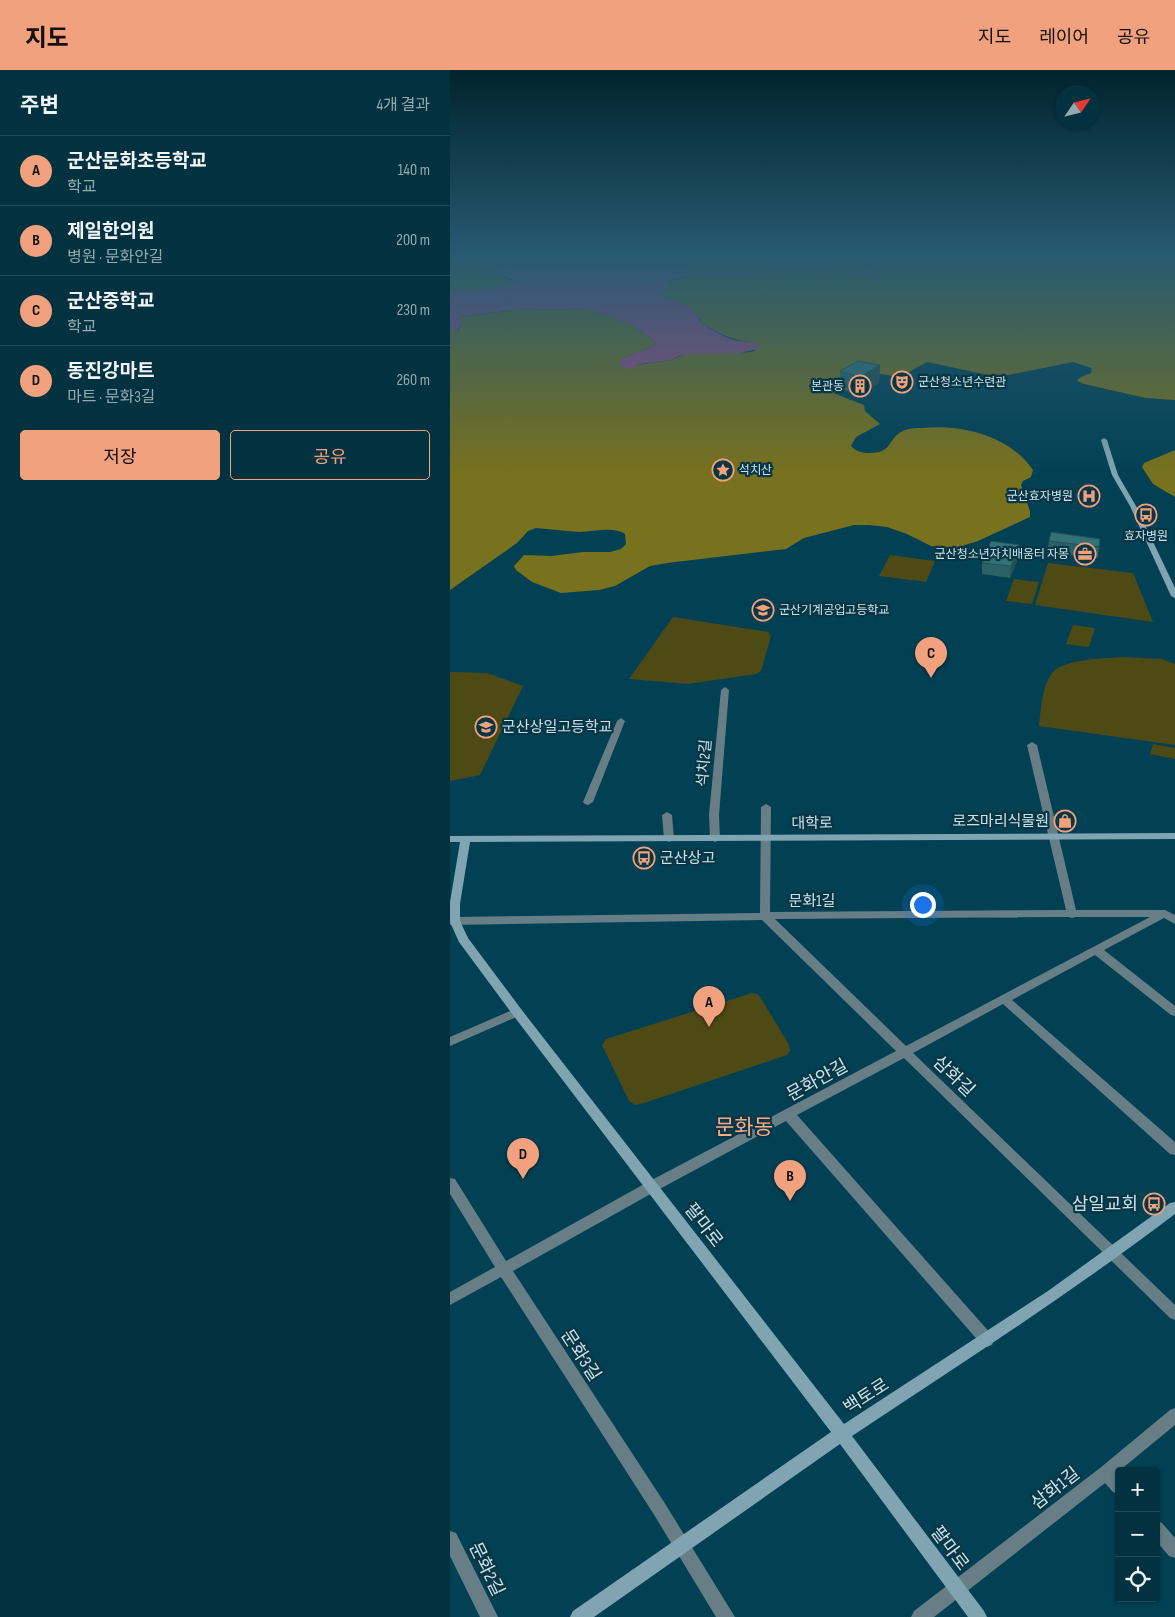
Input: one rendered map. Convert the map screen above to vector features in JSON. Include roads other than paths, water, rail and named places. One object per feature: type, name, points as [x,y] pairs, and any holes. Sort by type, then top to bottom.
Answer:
[{"type":"street","points":[[1104,440],[1115,475],[1133,506],[1175,596]]},
{"type":"street","name":"석치2길","points":[[714,839],[714,815],[725,690]]},
{"type":"street","points":[[588,802],[621,721]]},
{"type":"street","points":[[1032,745],[1072,915]]},
{"type":"street","points":[[765,916],[766,806]]},
{"type":"street","points":[[666,815],[669,839]]},
{"type":"street","name":"대학로","points":[[450,839],[1175,836]]},
{"type":"street","points":[[452,921],[466,839]]},
{"type":"street","name":"문화1길","points":[[452,921],[765,916],[1172,916]]},
{"type":"street","name":"삼화길","points":[[765,916],[1175,1314]]},
{"type":"street","name":"문화안길","points":[[450,1299],[651,1187],[789,1116],[903,1052],[1096,950],[1172,916]]},
{"type":"street","name":"팔마로","points":[[452,921],[517,1012],[842,1434],[978,1617]]},
{"type":"street","points":[[1096,950],[1175,1012]]},
{"type":"street","points":[[1004,999],[1175,1150]]},
{"type":"street","points":[[450,1042],[517,1012]]},
{"type":"street","points":[[789,1116],[987,1340]]},
{"type":"street","name":"문화3길","points":[[450,1184],[503,1270],[682,1545],[726,1617]]},
{"type":"street","name":"백토로","points":[[579,1617],[842,1434],[1113,1255],[1175,1207]]},
{"type":"street","name":"삼화1길","points":[[920,1617],[1106,1473],[1175,1415]]},
{"type":"street","points":[[1106,1473],[1115,1483]]},
{"type":"street","points":[[1160,1533],[1175,1550]]},
{"type":"street","name":"문화2길","points":[[450,1539],[489,1617]]},
{"type":"place","name":"군산청소년수련관","points":[[902,382]]},
{"type":"place","name":"본관동","points":[[860,386]]},
{"type":"place","name":"석치산","points":[[723,470]]},
{"type":"place","name":"군산효자병원","points":[[1089,496]]},
{"type":"place","name":"효자병원","points":[[1146,515]]},
{"type":"place","name":"군산청소년자치배움터 자몽","points":[[1085,554]]},
{"type":"place","name":"군산기계공업고등학교","points":[[763,610]]},
{"type":"place","name":"군산중학교","points":[[931,678]]},
{"type":"place","name":"군산상일고등학교","points":[[486,727]]},
{"type":"place","name":"로즈마리식물원","points":[[1065,821]]},
{"type":"place","name":"군산상고","points":[[644,858]]},
{"type":"place","name":"군산문화초등학교","points":[[709,1027]]},
{"type":"place","name":"동진강마트","points":[[523,1179]]},
{"type":"place","name":"제일한의원","points":[[790,1201]]},
{"type":"place","name":"삼일교회","points":[[1154,1204]]},
{"type":"district","name":"문화동","points":[[744,1127]]}]
